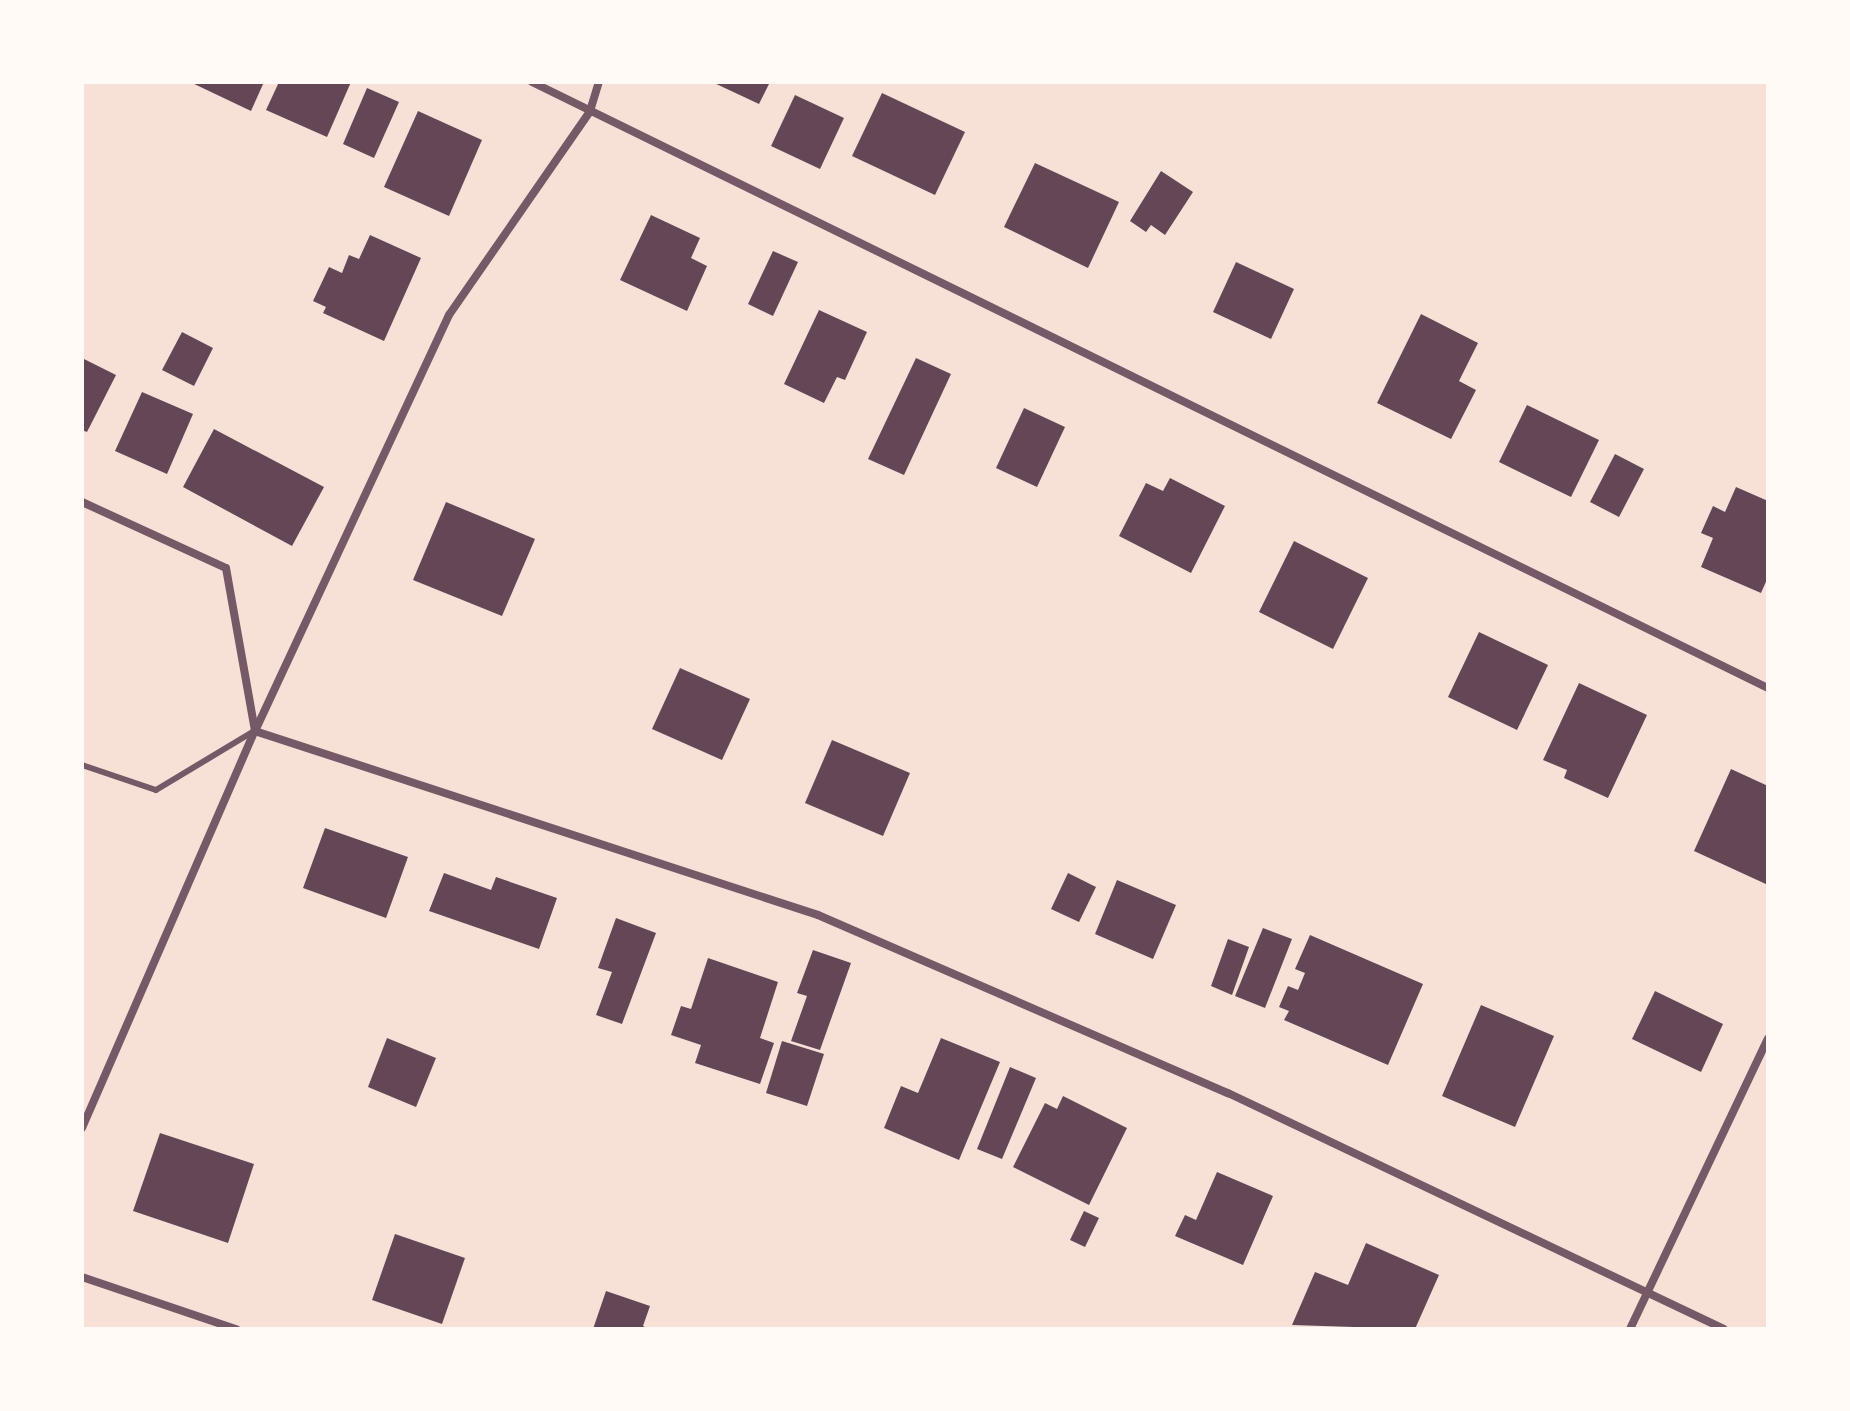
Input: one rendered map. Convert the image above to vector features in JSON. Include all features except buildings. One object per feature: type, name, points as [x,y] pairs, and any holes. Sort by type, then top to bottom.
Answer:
[{"type":"street","points":[[532,82],[1768,688]]},
{"type":"street","points":[[82,1128],[255,731],[449,315],[590,111],[599,82]]},
{"type":"street","points":[[82,502],[226,568],[255,731]]},
{"type":"street","points":[[255,731],[818,915],[1228,1093],[1724,1329]]},
{"type":"street","points":[[1630,1329],[1650,1294],[1768,1039]]},
{"type":"street","points":[[82,1277],[236,1329]]},
{"type":"lane","points":[[82,765],[156,790],[255,731]]}]
